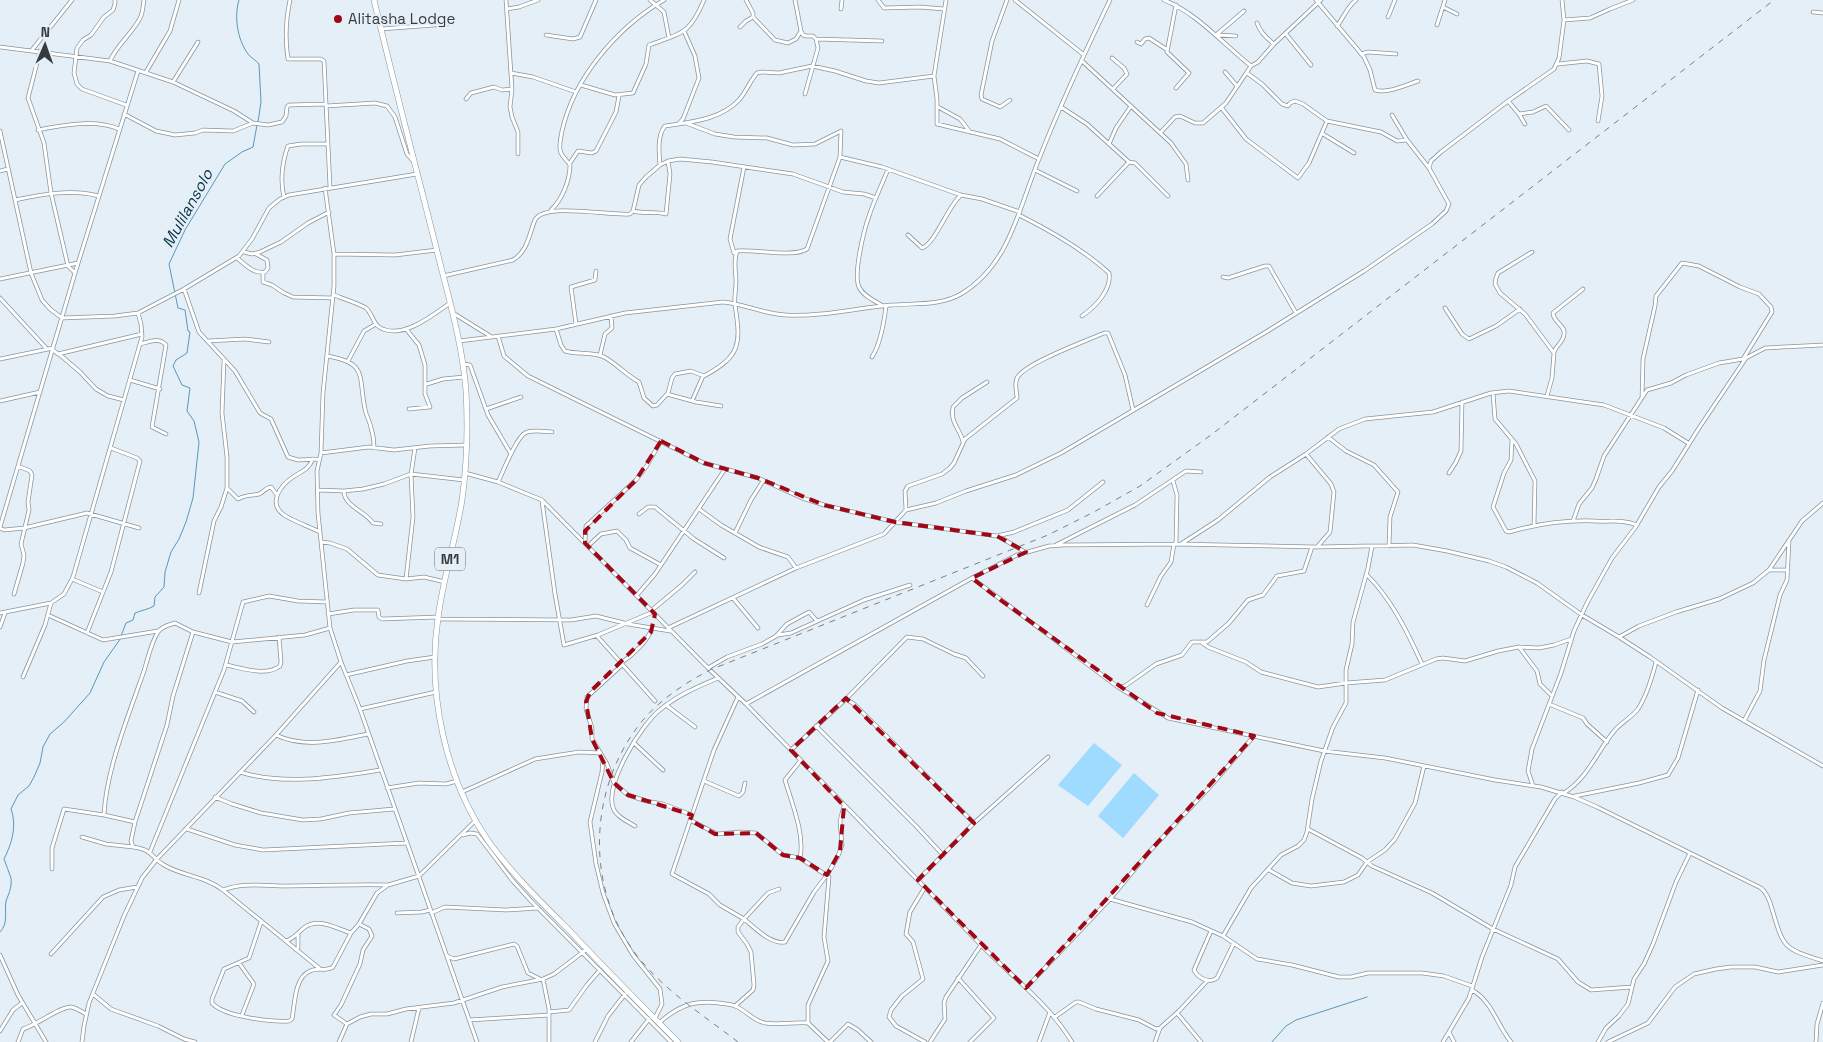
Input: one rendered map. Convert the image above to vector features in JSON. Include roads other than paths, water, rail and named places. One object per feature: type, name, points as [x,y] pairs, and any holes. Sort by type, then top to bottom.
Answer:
[{"type":"main road","name":"M1","points":[[374,0],[444,276],[464,377],[467,444],[465,473],[460,512],[438,618],[435,657],[436,692],[444,740],[457,781],[476,820],[490,843],[509,867],[585,951],[652,1019],[659,1023],[678,1042]]},
{"type":"street","points":[[31,51],[72,0]]},
{"type":"street","points":[[115,0],[113,10],[104,17],[91,35],[83,40],[77,48],[74,73],[79,87],[82,89],[126,105]]},
{"type":"street","points":[[110,61],[115,50],[139,20],[144,0]]},
{"type":"street","points":[[146,72],[170,31],[179,0]]},
{"type":"street","points":[[290,0],[286,42],[288,59],[323,60],[330,187]]},
{"type":"street","points":[[506,0],[512,89],[510,106],[518,132],[518,154]]},
{"type":"street","points":[[507,9],[520,8],[538,0]]},
{"type":"street","points":[[546,35],[580,37],[596,0]]},
{"type":"street","points":[[650,0],[665,15],[669,38]]},
{"type":"street","points":[[570,163],[561,155],[560,146],[564,120],[576,92],[600,58],[618,37],[629,26],[664,0]]},
{"type":"street","points":[[581,84],[619,96],[634,91],[646,64],[649,45],[684,31],[694,20],[704,0]]},
{"type":"street","points":[[746,0],[754,13],[753,17],[775,40],[788,43],[796,39],[801,31]]},
{"type":"street","points":[[796,0],[803,35],[813,36],[816,39],[882,41]]},
{"type":"street","points":[[841,9],[842,0]]},
{"type":"street","points":[[878,0],[884,8],[920,7],[944,9]]},
{"type":"street","points":[[946,0],[934,76],[938,106],[937,124],[1000,139],[1039,159]]},
{"type":"street","points":[[1006,0],[992,41],[981,96],[982,99],[1000,107],[1010,100]]},
{"type":"street","points":[[1014,0],[1084,55]]},
{"type":"street","points":[[458,341],[556,329],[611,316],[723,302],[788,316],[944,302],[963,293],[983,275],[1000,253],[1015,227],[1039,159],[1110,0]]},
{"type":"street","points":[[1164,0],[1176,5],[1216,35],[1251,66]]},
{"type":"street","points":[[1337,26],[1348,6],[1356,0]]},
{"type":"street","points":[[1388,16],[1395,0]]},
{"type":"street","points":[[1437,25],[1445,0]]},
{"type":"street","points":[[1429,168],[1433,159],[1508,101],[1554,69],[1558,64],[1564,20],[1562,0]]},
{"type":"street","points":[[1564,20],[1590,18],[1633,0]]},
{"type":"street","points":[[1161,132],[1176,117],[1180,116],[1195,123],[1203,123],[1232,94],[1251,66],[1258,62],[1318,1],[1362,54],[1370,70],[1377,92],[1418,81]]},
{"type":"street","points":[[1166,49],[1176,5]]},
{"type":"street","points":[[1443,7],[1457,14]]},
{"type":"street","points":[[1216,35],[1244,11]]},
{"type":"street","points":[[1813,12],[1823,13]]},
{"type":"street","points":[[740,28],[753,17]]},
{"type":"street","points":[[1257,22],[1266,38],[1274,44]]},
{"type":"street","points":[[382,29],[448,24]]},
{"type":"street","points":[[677,124],[683,119],[699,78],[696,56],[684,31]]},
{"type":"street","points":[[1286,34],[1312,65]]},
{"type":"street","points":[[1216,35],[1236,36]]},
{"type":"street","points":[[1137,42],[1141,44],[1145,39],[1150,38],[1166,49],[1166,52],[1189,73],[1176,88]]},
{"type":"street","points":[[805,94],[818,48],[816,39]]},
{"type":"street","points":[[173,82],[198,42]]},
{"type":"street","points":[[0,47],[110,61],[173,82],[234,111],[256,124]]},
{"type":"street","points":[[40,51],[28,98],[44,144],[51,193],[68,266],[75,273]]},
{"type":"street","points":[[1362,54],[1368,52],[1396,54]]},
{"type":"street","points":[[1112,58],[1124,68],[1127,74],[1113,89]]},
{"type":"street","points":[[1082,61],[1161,132],[1186,164],[1188,180]]},
{"type":"street","points":[[1558,64],[1587,61],[1599,64],[1602,96],[1598,121]]},
{"type":"street","points":[[660,165],[659,150],[662,130],[665,126],[705,119],[720,113],[734,104],[745,93],[757,73],[779,73],[812,66],[879,83],[934,76]]},
{"type":"street","points":[[138,71],[78,263],[0,528],[4,530],[24,528],[91,514],[139,528]]},
{"type":"street","points":[[511,72],[533,77],[576,92]]},
{"type":"street","points":[[1225,72],[1237,86]]},
{"type":"street","points":[[1247,73],[1262,84],[1282,104],[1288,106],[1290,102],[1295,101],[1327,121],[1381,132],[1397,141],[1407,140]]},
{"type":"street","points":[[466,99],[470,93],[494,87],[502,90],[512,89]]},
{"type":"street","points":[[551,210],[560,200],[569,176],[570,163],[578,151],[592,153],[596,151],[616,112],[619,96]]},
{"type":"street","points":[[1508,101],[1520,114],[1525,124]]},
{"type":"street","points":[[124,114],[156,131],[174,136],[203,130],[228,131],[256,124],[268,125],[282,122],[286,116],[286,107],[289,105],[375,103],[387,106],[395,118],[408,156],[414,163]]},
{"type":"street","points":[[938,106],[960,119],[970,132]]},
{"type":"street","points":[[1109,144],[1116,128],[1131,106]]},
{"type":"street","points":[[1520,114],[1533,112],[1546,106],[1569,130]]},
{"type":"street","points":[[1061,107],[1087,124],[1128,162],[1135,163],[1168,196]]},
{"type":"street","points":[[1221,107],[1246,139],[1298,178],[1306,169],[1323,134],[1327,121]]},
{"type":"street","points":[[328,614],[378,610],[382,619],[571,620],[592,616],[652,628],[669,629],[796,568],[884,534],[906,510],[936,503],[1029,469],[1061,453],[1364,271],[1432,224],[1446,211],[1448,201],[1429,168],[1407,140],[1392,115]]},
{"type":"street","points":[[686,123],[715,134],[734,137],[767,138],[793,146],[815,144],[841,131],[840,157],[807,249],[802,252],[736,252]]},
{"type":"street","points":[[38,130],[54,127],[103,124],[119,129]]},
{"type":"street","points":[[0,132],[31,274],[42,300],[62,318],[138,313],[177,292],[237,258],[244,252],[269,208],[284,198],[330,187],[417,174]]},
{"type":"street","points":[[1323,134],[1354,153]]},
{"type":"street","points":[[284,198],[281,188],[288,146],[328,144]]},
{"type":"street","points":[[840,157],[888,169],[961,195],[982,199],[1020,214],[1082,252],[1109,273],[1109,280],[1100,298],[1082,316]]},
{"type":"street","points":[[444,276],[513,260],[529,239],[536,217],[551,210],[630,214],[639,185],[660,165],[668,161],[689,160],[793,174],[829,188],[844,192],[860,193],[876,198]]},
{"type":"street","points":[[632,210],[640,213],[658,212],[666,214],[670,174],[668,161]]},
{"type":"street","points":[[1097,196],[1128,162]]},
{"type":"street","points":[[556,329],[561,345],[566,351],[600,355],[620,367],[630,378],[639,382],[644,398],[651,404],[657,405],[667,394],[675,374],[692,371],[706,376],[729,358],[737,349],[738,333],[734,303],[736,252],[730,239],[744,167]]},
{"type":"street","points":[[0,171],[8,169]]},
{"type":"street","points":[[884,306],[863,292],[858,283],[858,264],[869,215],[888,169]]},
{"type":"street","points":[[1035,170],[1077,191]]},
{"type":"street","points":[[325,188],[334,254],[333,297],[326,356],[321,453],[317,472],[320,532],[330,628],[477,1042]]},
{"type":"street","points":[[15,200],[51,193],[82,192],[99,196]]},
{"type":"street","points":[[908,235],[922,248],[927,246],[953,202],[961,195]]},
{"type":"street","points":[[255,254],[281,242],[308,223],[329,212]]},
{"type":"street","points":[[334,254],[395,255],[436,250]]},
{"type":"street","points":[[237,258],[252,271],[262,272],[267,270],[267,260],[255,254],[244,252]]},
{"type":"street","points":[[1532,252],[1498,273],[1496,288],[1520,309],[1554,353]]},
{"type":"street","points":[[1533,786],[1528,771],[1529,762],[1571,639],[1582,615],[1608,564],[1637,525],[1659,487],[1672,471],[1688,443],[1745,359],[1772,312],[1771,307],[1759,294],[1740,287],[1699,266],[1682,262],[1656,296],[1643,359],[1642,397]]},
{"type":"street","points":[[0,279],[78,263]]},
{"type":"street","points":[[1223,277],[1228,278],[1269,266],[1296,313]]},
{"type":"street","points":[[576,324],[571,287],[595,280],[596,271]]},
{"type":"street","points":[[262,272],[263,282],[275,286],[288,296],[333,297],[365,308],[376,324],[384,329],[406,329],[424,321],[450,303]]},
{"type":"street","points":[[184,288],[199,332],[235,371],[260,413],[271,419],[288,457],[298,460],[320,459]]},
{"type":"street","points":[[1547,396],[1554,370],[1555,349],[1564,337],[1564,329],[1554,319],[1553,314],[1583,289]]},
{"type":"street","points":[[0,298],[47,349]]},
{"type":"street","points":[[872,357],[880,336],[884,306]]},
{"type":"street","points":[[1445,308],[1467,339],[1474,338],[1496,326],[1520,309]]},
{"type":"street","points":[[0,613],[51,603],[64,594],[72,579],[140,344],[142,334],[138,313]]},
{"type":"street","points":[[452,313],[490,336]]},
{"type":"street","points":[[600,355],[605,334],[612,328],[611,316]]},
{"type":"street","points":[[348,361],[364,331],[376,324]]},
{"type":"street","points":[[406,329],[418,342],[423,354],[425,394],[430,407],[409,409]]},
{"type":"street","points":[[906,510],[906,488],[942,474],[950,468],[963,442],[1017,398],[1016,381],[1027,368],[1104,333],[1109,335],[1125,375],[1133,410]]},
{"type":"street","points":[[58,354],[142,334]]},
{"type":"street","points":[[498,336],[504,356],[528,376],[698,460],[763,480],[802,498],[824,505],[895,522],[997,536],[1014,532],[1068,510],[1103,482]]},
{"type":"street","points":[[207,341],[244,339],[269,342]]},
{"type":"street","points":[[140,344],[158,340],[166,345],[152,427],[166,434]]},
{"type":"street","points":[[1572,521],[1579,504],[1592,488],[1604,456],[1649,388],[1671,383],[1688,374],[1723,362],[1745,359],[1764,348],[1823,345]]},
{"type":"street","points":[[0,359],[53,349],[80,372],[96,389],[108,396],[124,400]]},
{"type":"street","points":[[326,356],[348,361],[354,365],[360,375],[364,408],[372,430],[374,448]]},
{"type":"street","points":[[199,593],[216,516],[227,488],[228,457],[222,414],[224,360]]},
{"type":"street","points":[[462,364],[470,365],[486,409],[511,454]]},
{"type":"street","points":[[692,401],[703,376]]},
{"type":"street","points":[[425,385],[443,379],[464,377]]},
{"type":"street","points":[[130,380],[160,389]]},
{"type":"street","points":[[963,442],[954,424],[952,407],[962,398],[987,382]]},
{"type":"street","points":[[1176,544],[1218,520],[1270,477],[1306,454],[1328,436],[1353,422],[1433,412],[1493,392],[1509,391],[1604,405],[1664,428],[1688,443]]},
{"type":"street","points":[[0,400],[40,392]]},
{"type":"street","points":[[1493,392],[1495,419],[1518,449],[1534,480],[1534,526]]},
{"type":"street","points":[[667,394],[721,406]]},
{"type":"street","points":[[486,409],[520,396]]},
{"type":"street","points":[[1449,473],[1461,451],[1462,402]]},
{"type":"street","points":[[498,482],[520,437],[531,431],[552,432]]},
{"type":"street","points":[[1328,436],[1346,451],[1374,464],[1398,492],[1398,498],[1391,512],[1388,546]]},
{"type":"street","points":[[1512,440],[1511,460],[1504,473],[1493,507],[1507,532],[1572,521],[1622,520],[1637,525]]},
{"type":"street","points":[[586,545],[586,526],[636,480],[661,441]]},
{"type":"street","points":[[321,453],[374,448],[394,450],[467,444]]},
{"type":"street","points":[[87,633],[111,572],[140,461],[137,458],[111,448]]},
{"type":"street","points":[[406,578],[413,516],[411,474],[415,448]]},
{"type":"street","points":[[1306,454],[1331,484],[1334,492],[1330,532],[1317,547]]},
{"type":"street","points":[[313,459],[308,469],[286,482],[277,494],[276,502],[282,514],[320,532]]},
{"type":"street","points":[[14,594],[23,563],[24,555],[21,544],[29,510],[28,502],[32,472],[18,466]]},
{"type":"street","points":[[637,595],[661,565],[725,469]]},
{"type":"street","points":[[1054,546],[1060,541],[1136,505],[1186,471],[1201,472]]},
{"type":"street","points":[[465,473],[498,482],[542,500],[746,704],[981,945],[1037,997],[1055,1017],[1072,1042]]},
{"type":"street","points":[[318,490],[344,491],[378,486],[411,474],[464,480]]},
{"type":"street","points":[[735,533],[763,480]]},
{"type":"street","points":[[1148,605],[1161,576],[1171,562],[1176,544],[1177,495],[1173,481]]},
{"type":"street","points":[[227,488],[238,499],[244,495],[260,493],[266,488],[271,487],[277,494]]},
{"type":"street","points":[[344,491],[346,500],[370,518],[373,523],[381,524]]},
{"type":"street","points":[[542,500],[564,645],[597,636],[652,611],[682,586],[694,572]]},
{"type":"street","points":[[1619,636],[1640,626],[1735,593],[1753,583],[1770,570],[1802,520],[1823,503]]},
{"type":"street","points":[[639,514],[648,507],[654,506],[683,531],[724,558]]},
{"type":"street","points":[[699,509],[763,549],[788,557],[796,568]]},
{"type":"street","points":[[586,545],[601,534],[617,531],[626,540],[630,548],[661,565]]},
{"type":"street","points":[[997,536],[1026,552]]},
{"type":"street","points":[[1744,721],[1759,694],[1764,660],[1779,600],[1787,580],[1789,540]]},
{"type":"street","points":[[321,542],[347,549],[378,576],[424,577],[445,582]]},
{"type":"street","points":[[746,704],[972,578],[1026,552],[1054,546],[1176,544],[1426,547],[1489,561],[1506,567],[1537,583],[1582,615],[1619,636],[1722,708],[1823,766]]},
{"type":"street","points":[[1223,936],[1251,888],[1281,855],[1298,846],[1304,840],[1308,829],[1316,777],[1333,727],[1346,703],[1346,670],[1352,644],[1353,622],[1372,546]]},
{"type":"street","points":[[1118,687],[1125,686],[1156,664],[1182,655],[1192,642],[1207,642],[1229,623],[1248,600],[1263,595],[1277,576],[1304,571],[1312,547]]},
{"type":"street","points":[[1770,570],[1788,570]]},
{"type":"street","points":[[1366,574],[1389,600],[1422,664]]},
{"type":"street","points":[[972,578],[1118,687],[1168,718],[1324,751],[1385,758],[1533,786],[1574,797],[1761,888],[1768,897],[1777,928],[1784,943],[1794,951],[1823,961]]},
{"type":"street","points":[[72,579],[103,592]]},
{"type":"street","points":[[775,636],[791,633],[868,598],[910,585]]},
{"type":"street","points":[[150,852],[226,665],[244,602],[269,596],[298,601],[327,602]]},
{"type":"street","points":[[732,598],[758,628]]},
{"type":"street","points":[[23,677],[51,603]]},
{"type":"street","points":[[708,668],[727,657],[762,644],[775,636],[787,624],[809,612],[818,622]]},
{"type":"street","points":[[0,627],[5,613]]},
{"type":"street","points":[[48,614],[87,633],[107,640],[136,633],[159,631]]},
{"type":"street","points":[[104,815],[108,786],[124,727],[148,654],[159,631],[165,626],[175,623],[193,632],[232,642],[305,635],[330,628]]},
{"type":"street","points":[[652,628],[643,642],[587,697],[586,709],[592,728],[591,736],[614,784],[628,795],[663,804],[692,816]]},
{"type":"street","points":[[133,847],[131,840],[135,822],[193,632]]},
{"type":"street","points":[[597,636],[655,701]]},
{"type":"street","points":[[226,665],[267,671],[276,669],[280,666],[281,662],[279,637]]},
{"type":"street","points":[[791,750],[907,637],[923,639],[966,658],[984,676]]},
{"type":"street","points":[[1201,642],[1208,647],[1246,662],[1261,672],[1313,686],[1327,686],[1385,680],[1441,658],[1465,661],[1498,650],[1519,647],[1539,648],[1571,639]]},
{"type":"street","points":[[1519,647],[1537,671],[1540,684],[1552,696]]},
{"type":"street","points":[[346,675],[407,661],[435,657]]},
{"type":"street","points":[[82,1042],[86,1014],[93,994],[142,878],[156,858],[187,829],[215,797],[276,735],[341,662]]},
{"type":"street","points":[[1443,1042],[1466,1005],[1511,885],[1515,867],[1555,799],[1574,786],[1589,770],[1616,729],[1638,708],[1653,675],[1656,662]]},
{"type":"street","points":[[635,826],[622,818],[614,810],[612,800],[618,772],[634,742],[652,718],[666,706],[684,693],[718,678]]},
{"type":"street","points":[[1574,797],[1668,775],[1678,758],[1698,690]]},
{"type":"street","points":[[215,692],[242,701],[254,712]]},
{"type":"street","points":[[360,709],[436,692]]},
{"type":"street","points":[[738,696],[721,732],[672,875],[709,894],[720,905],[744,919],[774,941],[785,942],[840,851],[842,845],[840,820],[844,806]]},
{"type":"street","points":[[846,698],[974,823]]},
{"type":"street","points":[[1549,704],[1583,718],[1607,742]]},
{"type":"street","points":[[666,706],[695,727]]},
{"type":"street","points":[[816,726],[943,855]]},
{"type":"street","points":[[276,735],[298,742],[312,743],[368,734]]},
{"type":"street","points":[[1026,988],[1110,899],[1149,852],[1209,788],[1254,736]]},
{"type":"street","points":[[634,742],[663,770]]},
{"type":"street","points":[[462,792],[535,759],[580,752],[600,753]]},
{"type":"street","points":[[603,758],[601,777],[590,822],[596,864],[603,893],[614,923],[633,955],[660,988],[662,1004],[652,1019],[631,1042]]},
{"type":"street","points":[[918,880],[974,823],[1048,758]]},
{"type":"street","points":[[800,858],[802,848],[800,829],[785,780],[801,760]]},
{"type":"street","points":[[1269,870],[1294,884],[1321,885],[1330,882],[1344,882],[1358,875],[1367,862],[1391,844],[1410,815],[1418,794],[1424,766]]},
{"type":"street","points":[[240,772],[260,777],[294,779],[330,777],[381,770]]},
{"type":"street","points":[[386,788],[413,784],[446,784],[457,781]]},
{"type":"street","points":[[704,781],[739,796],[743,792],[745,783]]},
{"type":"street","points":[[1552,790],[1555,799]]},
{"type":"street","points":[[215,797],[262,813],[303,820],[394,809]]},
{"type":"street","points":[[52,869],[52,848],[64,809],[135,822]]},
{"type":"street","points":[[261,922],[250,958],[224,969],[212,1003],[216,1008],[264,1021],[291,1021],[300,979],[310,970],[317,969],[322,971],[333,967],[374,895],[388,886],[418,876],[476,820]]},
{"type":"street","points":[[690,820],[717,834],[753,832],[762,837],[783,855],[800,858],[827,875],[829,882],[825,911],[824,941],[828,961],[808,1005],[808,1023]]},
{"type":"street","points":[[187,829],[235,845],[255,849],[271,850],[406,843]]},
{"type":"street","points":[[1308,829],[1379,870],[1432,893],[1493,929],[1558,959],[1578,982],[1591,990],[1632,987]]},
{"type":"street","points":[[462,835],[477,834],[512,880],[538,908],[585,951],[600,970],[652,1019],[671,1042]]},
{"type":"street","points":[[82,837],[106,844],[133,847],[150,852],[163,865],[211,882],[255,915],[261,922],[322,971]]},
{"type":"street","points":[[1598,1042],[1606,1028],[1628,1004],[1635,976],[1644,964],[1654,944],[1676,882],[1690,853]]},
{"type":"street","points":[[223,890],[241,885],[320,886],[348,884],[388,886]]},
{"type":"street","points":[[51,954],[103,897],[119,890],[137,887]]},
{"type":"street","points":[[925,887],[910,912],[906,934],[913,942],[923,979],[902,996],[891,1010],[889,1018],[896,1026],[925,1042]]},
{"type":"street","points":[[735,1006],[753,990],[754,984],[750,952],[747,944],[738,932],[738,928],[768,892],[779,889]]},
{"type":"street","points":[[1110,899],[1169,915],[1211,931],[1223,936],[1257,959],[1292,965],[1340,977],[1351,977],[1368,973],[1422,973],[1444,976],[1472,988],[1481,996],[1492,1010],[1511,1042]]},
{"type":"street","points":[[397,913],[431,912],[445,907],[506,910],[538,908]]},
{"type":"street","points":[[286,941],[310,924],[319,922],[351,933]]},
{"type":"street","points":[[347,1024],[334,1015],[341,1005],[360,964],[363,950],[372,936],[369,929],[359,924]]},
{"type":"street","points":[[1207,981],[1194,970],[1211,931]]},
{"type":"street","points":[[296,950],[298,948],[298,934]]},
{"type":"street","points":[[1156,1042],[1160,1028],[1207,981],[1217,978],[1234,943]]},
{"type":"street","points":[[447,956],[454,959],[514,944],[517,946],[528,973],[542,979]]},
{"type":"street","points":[[930,1042],[942,1026],[946,1016],[945,999],[981,945]]},
{"type":"street","points":[[339,1042],[347,1024],[371,1014],[387,1014],[442,1005],[502,987],[542,979],[554,974],[585,951]]},
{"type":"street","points":[[0,955],[22,1003],[46,1042]]},
{"type":"street","points":[[239,963],[254,984],[242,1015]]},
{"type":"street","points":[[1608,1042],[1648,1023],[1675,987],[1694,974],[1716,968],[1755,967],[1778,972],[1823,965]]},
{"type":"street","points":[[469,1020],[569,1010],[600,970]]},
{"type":"street","points":[[958,978],[994,1018],[970,1042]]},
{"type":"street","points":[[542,979],[549,1013],[549,1042]]},
{"type":"street","points":[[93,994],[111,1009],[195,1042]]},
{"type":"street","points":[[595,1042],[608,1016],[625,994]]},
{"type":"street","points":[[659,1023],[673,1010],[696,1002],[711,1002],[735,1006],[764,1023],[808,1023],[829,1042],[848,1024],[871,1042]]},
{"type":"street","points":[[1055,1017],[1073,1003],[1078,1002],[1096,1009],[1140,1020],[1156,1029],[1160,1028]]},
{"type":"street","points":[[0,1031],[13,1010],[22,1003]]},
{"type":"street","points":[[1816,1042],[1817,1024],[1823,1003]]},
{"type":"street","points":[[18,1042],[23,1029],[67,1007],[75,1008],[86,1014]]},
{"type":"street","points":[[411,1042],[419,1008]]},
{"type":"street","points":[[1039,1042],[1050,1012]]},
{"type":"street","points":[[1176,1013],[1202,1042]]},
{"type":"street","points":[[1449,1032],[1454,1042]]},
{"type":"waterway","name":"Mulilansolo","points":[[239,0],[237,6],[239,35],[248,54],[259,64],[261,102],[258,122]]},
{"type":"waterway","name":"Mulilansolo","points":[[121,636],[126,623],[133,620],[135,613],[154,606],[155,597],[164,587],[165,572],[171,552],[186,522],[193,498],[199,442],[194,421],[187,411],[190,388],[182,385],[173,366],[176,360],[187,353],[190,332],[188,331],[185,310],[178,308],[169,264],[185,230],[225,164],[253,147],[257,125]]},
{"type":"waterway","name":"Mulilansolo","points":[[0,932],[3,929],[6,917],[6,901],[11,884],[11,878],[4,859],[14,828],[11,809],[18,795],[29,786],[34,777],[40,763],[43,747],[50,734],[64,722],[90,693],[104,662],[121,638]]},
{"type":"waterway","points":[[1272,1042],[1286,1026],[1296,1020],[1367,997]]},
{"type":"railway","points":[[738,1042],[670,990],[646,966],[635,953],[618,926],[607,897],[601,867],[600,835],[603,804],[612,774],[625,746],[650,712],[674,692],[710,670],[1048,535],[1140,486],[1211,435],[1774,0]]},
{"type":"place","name":"Alitasha Lodge","points":[[338,19]]}]
